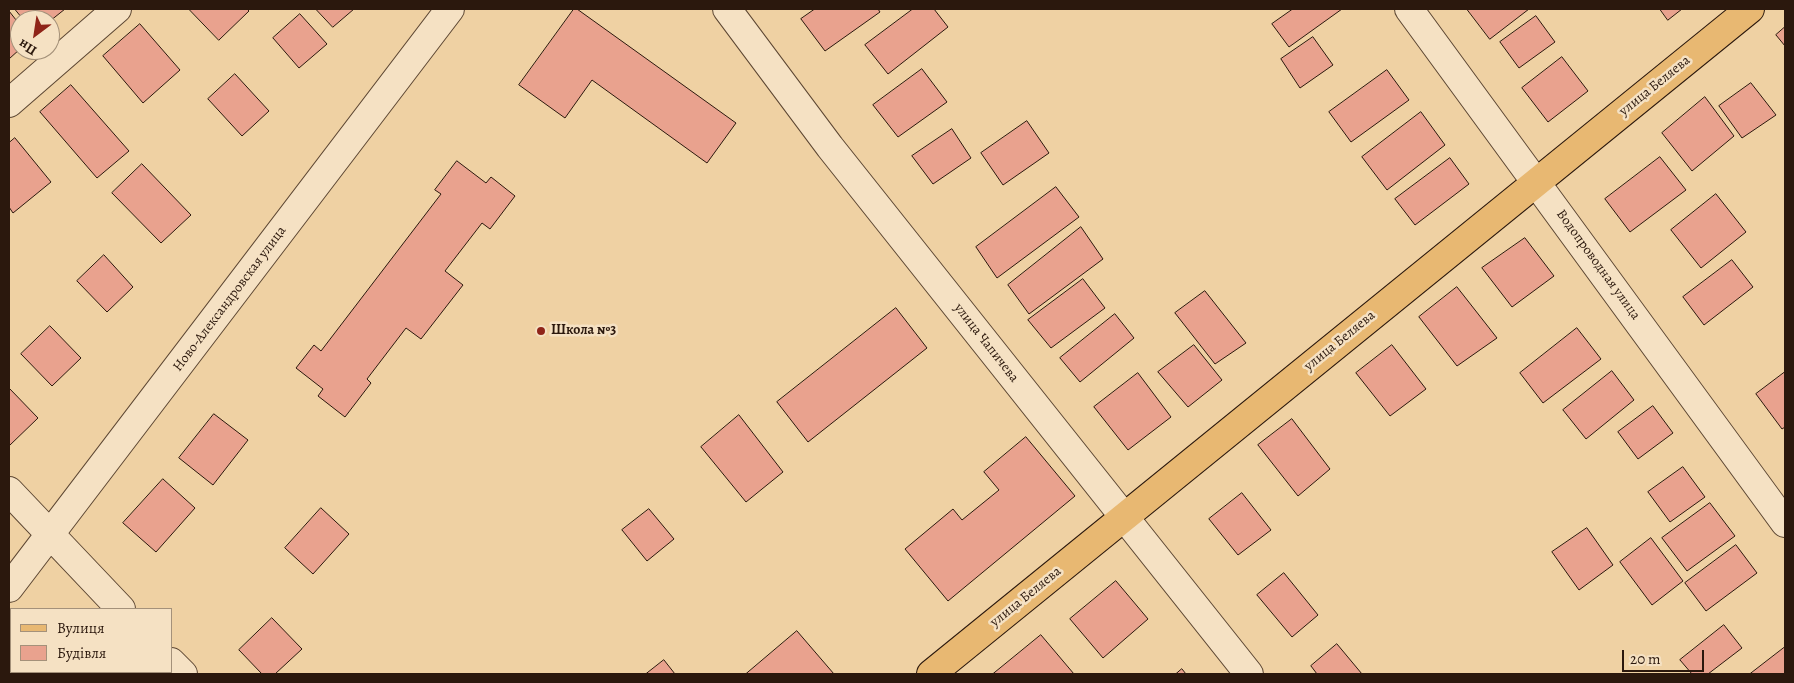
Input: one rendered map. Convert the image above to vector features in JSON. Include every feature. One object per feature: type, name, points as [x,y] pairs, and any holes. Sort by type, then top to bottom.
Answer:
[{"type":"main road","name":"улица Беляева","points":[[931,674],[1750,9]]},
{"type":"street","points":[[9,103],[117,9]]},
{"type":"street","name":"Ново-Александровская улица","points":[[9,588],[450,9]]},
{"type":"street","name":"улица Чапичева","points":[[727,9],[830,146],[1249,674]]},
{"type":"street","name":"Водопроводная улица","points":[[1409,9],[1785,523]]},
{"type":"street","points":[[9,491],[121,608]]},
{"type":"street","points":[[172,663],[183,674]]},
{"type":"building","points":[[65,9],[60,13],[60,10],[16,10]]},
{"type":"building","points":[[189,9],[247,9],[249,11],[219,40]]},
{"type":"building","points":[[316,9],[354,9],[333,27]]},
{"type":"building","points":[[574,9],[577,9],[736,123],[707,163],[592,80],[565,118],[519,85]]},
{"type":"building","points":[[815,9],[878,9],[880,12],[825,51],[801,19]]},
{"type":"building","points":[[913,9],[934,9],[948,27],[888,74],[865,45]]},
{"type":"building","points":[[1293,9],[1342,9],[1289,47],[1272,24]]},
{"type":"building","points":[[1467,9],[1529,9],[1490,39]]},
{"type":"building","points":[[1660,9],[1682,9],[1668,20]]},
{"type":"building","points":[[9,11],[10,58],[9,59]]},
{"type":"building","points":[[300,14],[327,44],[299,68],[273,38]]},
{"type":"building","points":[[1536,16],[1555,42],[1519,68],[1500,42]]},
{"type":"building","points":[[140,24],[180,70],[143,103],[103,56]]},
{"type":"building","points":[[1785,27],[1785,46],[1776,35]]},
{"type":"building","points":[[1313,37],[1333,65],[1300,88],[1281,59]]},
{"type":"building","points":[[1562,57],[1588,91],[1548,122],[1522,88]]},
{"type":"building","points":[[922,69],[947,102],[898,137],[873,105]]},
{"type":"building","points":[[1387,70],[1409,100],[1351,142],[1329,112]]},
{"type":"building","points":[[235,74],[269,111],[242,136],[208,99]]},
{"type":"building","points":[[1751,83],[1776,115],[1742,138],[1719,106]]},
{"type":"building","points":[[71,85],[129,151],[97,178],[40,112]]},
{"type":"building","points":[[1705,97],[1734,136],[1692,171],[1662,133]]},
{"type":"building","points":[[1421,112],[1445,145],[1387,190],[1362,157]]},
{"type":"building","points":[[1027,121],[1049,153],[1003,185],[981,153]]},
{"type":"building","points":[[952,129],[971,158],[933,184],[912,156]]},
{"type":"building","points":[[15,138],[51,182],[13,213],[9,207],[9,143]]},
{"type":"building","points":[[1660,157],[1686,190],[1630,232],[1605,199]]},
{"type":"building","points":[[1450,158],[1469,184],[1415,225],[1395,199]]},
{"type":"building","points":[[457,161],[486,183],[491,177],[515,196],[490,229],[482,223],[445,271],[463,285],[421,339],[406,328],[367,379],[371,383],[345,417],[318,396],[323,389],[296,368],[314,345],[321,351],[441,194],[435,190]]},
{"type":"building","points":[[142,164],[191,215],[161,243],[112,193]]},
{"type":"building","points":[[1056,187],[1079,217],[997,278],[976,247]]},
{"type":"building","points":[[1716,194],[1746,232],[1701,268],[1671,230]]},
{"type":"building","points":[[1081,227],[1103,259],[1029,314],[1008,285]]},
{"type":"building","points":[[1525,238],[1554,276],[1512,307],[1482,268]]},
{"type":"building","points":[[104,255],[133,287],[107,312],[77,281]]},
{"type":"building","points":[[1732,260],[1753,287],[1704,325],[1683,297]]},
{"type":"building","points":[[1083,279],[1105,308],[1051,348],[1028,320]]},
{"type":"building","points":[[1457,287],[1497,338],[1457,366],[1419,317]]},
{"type":"building","points":[[1205,291],[1246,343],[1215,364],[1175,313]]},
{"type":"building","points":[[896,308],[927,348],[808,442],[777,402]]},
{"type":"building","points":[[1115,314],[1134,338],[1080,382],[1060,358]]},
{"type":"building","points":[[50,326],[81,358],[52,386],[21,354]]},
{"type":"building","points":[[1577,328],[1601,359],[1543,403],[1520,373]]},
{"type":"building","points":[[1194,345],[1222,380],[1188,407],[1158,372]]},
{"type":"building","points":[[1392,345],[1426,389],[1390,416],[1356,373]]},
{"type":"building","points":[[1612,371],[1634,400],[1586,439],[1563,410]]},
{"type":"building","points":[[1785,372],[1785,427],[1782,429],[1756,394]]},
{"type":"building","points":[[1138,373],[1171,417],[1128,450],[1094,407]]},
{"type":"building","points":[[9,388],[38,418],[9,446]]},
{"type":"building","points":[[1653,406],[1673,433],[1638,459],[1618,432]]},
{"type":"building","points":[[214,414],[248,440],[213,485],[179,458]]},
{"type":"building","points":[[739,415],[783,472],[746,502],[701,447]]},
{"type":"building","points":[[1292,419],[1330,469],[1298,496],[1258,445]]},
{"type":"building","points":[[1026,437],[1075,496],[948,601],[905,549],[953,509],[962,520],[999,490],[984,472]]},
{"type":"building","points":[[1683,467],[1705,497],[1670,522],[1648,492]]},
{"type":"building","points":[[163,479],[195,508],[156,552],[123,523]]},
{"type":"building","points":[[1242,493],[1271,530],[1238,555],[1209,519]]},
{"type":"building","points":[[1710,503],[1735,536],[1687,571],[1662,538]]},
{"type":"building","points":[[321,508],[349,534],[313,574],[285,548]]},
{"type":"building","points":[[649,509],[674,539],[647,561],[622,530]]},
{"type":"building","points":[[1587,528],[1613,565],[1579,590],[1552,552]]},
{"type":"building","points":[[1651,538],[1683,581],[1652,605],[1620,562]]},
{"type":"building","points":[[1736,545],[1757,573],[1706,611],[1685,583]]},
{"type":"building","points":[[1284,573],[1318,615],[1292,637],[1257,595]]},
{"type":"building","points":[[1116,581],[1148,619],[1103,658],[1070,619]]},
{"type":"building","points":[[272,618],[302,649],[275,674],[262,674],[239,650]]},
{"type":"building","points":[[1724,625],[1742,648],[1708,674],[1692,674],[1680,660]]},
{"type":"building","points":[[797,631],[834,674],[746,674]]},
{"type":"building","points":[[1041,635],[1074,674],[993,674]]},
{"type":"building","points":[[1337,644],[1362,674],[1317,674],[1311,666]]},
{"type":"building","points":[[1785,647],[1785,674],[1750,674]]},
{"type":"building","points":[[664,660],[675,674],[646,674]]},
{"type":"building","points":[[1182,669],[1186,674],[1176,674]]},
{"type":"building","points":[[20,673],[51,673],[50,674]]},
{"type":"building","points":[[89,673],[91,674],[64,674]]},
{"type":"place","name":"Школа №3","points":[[541,331]]}]
